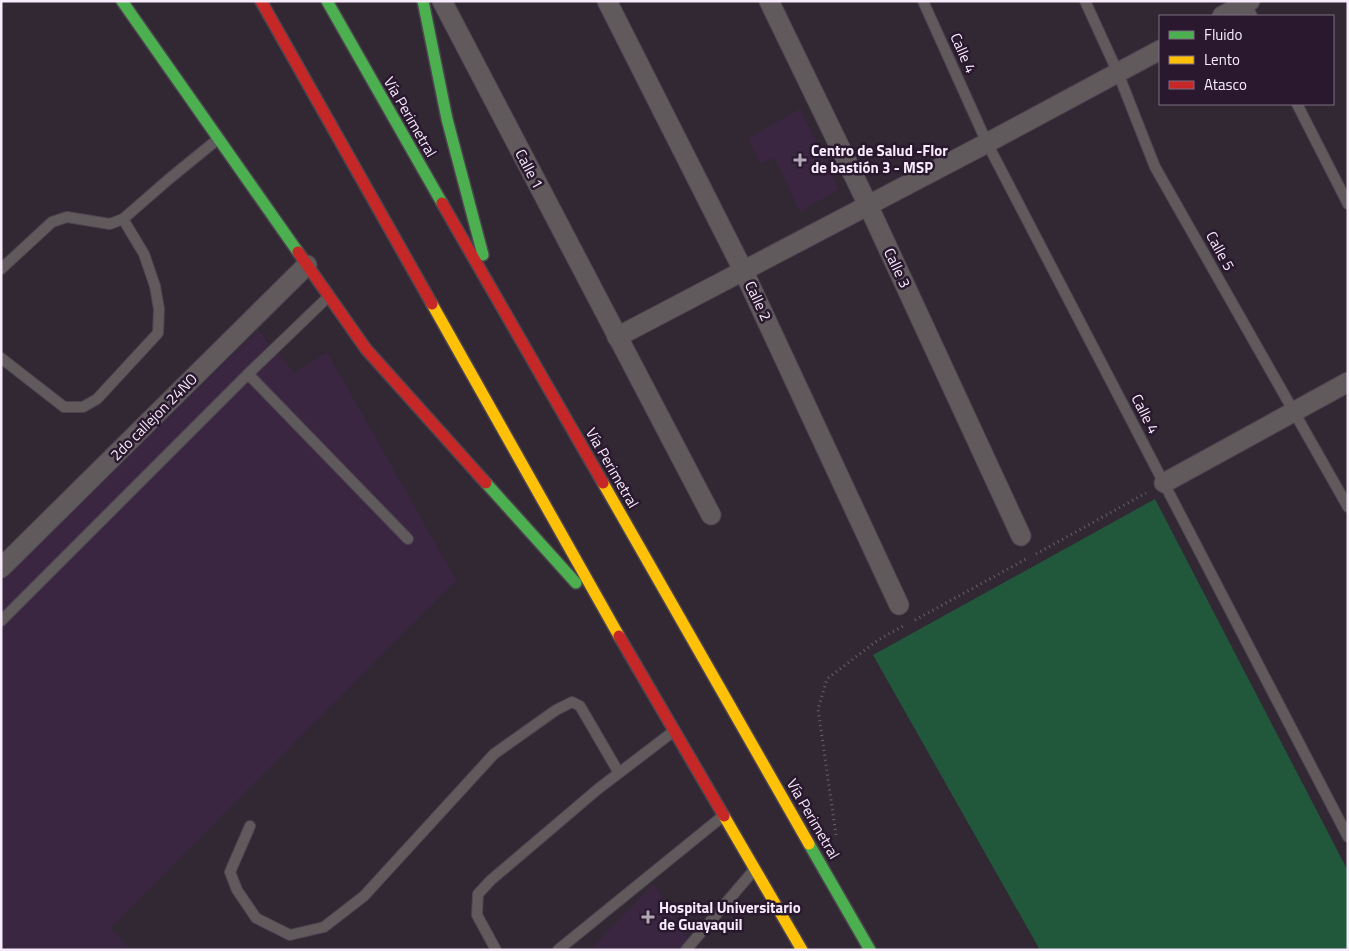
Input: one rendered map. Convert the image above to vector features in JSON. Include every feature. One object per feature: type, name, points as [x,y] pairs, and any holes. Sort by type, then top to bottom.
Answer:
[{"type":"highway","points":[[122,1],[366,349],[610,622]]},
{"type":"highway","points":[[261,1],[610,622],[675,730],[802,950]]},
{"type":"highway","name":"Vía Perimetral","points":[[327,1],[870,950]]},
{"type":"highway","points":[[423,1],[447,119],[493,292]]},
{"type":"street","name":"Calle 1","points":[[442,1],[711,515]]},
{"type":"street","name":"Calle 2","points":[[607,1],[743,270],[899,604]]},
{"type":"street","name":"Calle 3","points":[[769,1],[868,205],[1021,536]]},
{"type":"street","points":[[1225,15],[1248,6]]},
{"type":"street","points":[[617,336],[987,143],[1159,51]]},
{"type":"street","name":"2do callejon 24NO","points":[[1,568],[307,265]]},
{"type":"street","points":[[1164,484],[1348,382]]},
{"type":"lane","name":"Calle 4","points":[[923,1],[987,143],[1348,837]]},
{"type":"lane","name":"Calle 5","points":[[1086,1],[1118,73],[1155,167],[1348,507]]},
{"type":"lane","points":[[1298,105],[1348,204]]},
{"type":"lane","points":[[1,269],[52,222],[67,217],[110,224],[123,219],[168,179],[218,139]]},
{"type":"lane","points":[[1,358],[64,407],[83,407],[97,399],[158,333],[159,309],[154,286],[144,254],[123,219]]},
{"type":"lane","points":[[1,621],[328,296]]},
{"type":"lane","points":[[248,374],[408,539]]},
{"type":"lane","points":[[250,826],[230,872],[237,890],[256,918],[290,935],[324,927],[364,896],[494,754],[556,710],[572,702],[580,706],[619,773]]},
{"type":"lane","points":[[496,950],[477,915],[478,894],[492,880],[619,773],[675,730]]},
{"type":"lane","points":[[558,950],[724,816]]},
{"type":"lane","points":[[686,950],[755,869]]},
{"type":"path","points":[[912,622],[1164,484]]},
{"type":"path","points":[[836,837],[818,710],[827,680],[878,640],[904,626]]},
{"type":"shaded area","name":"Centro de Salud -Flor de bastión 3 - MSP","points":[[800,109],[839,189],[800,212],[775,158],[760,163],[748,138]]},
{"type":"shaded area","points":[[258,330],[294,373],[327,352],[456,580],[110,928],[131,950],[1,950],[1,582]]},
{"type":"shaded area","name":"Hospital Universitario de Guayaquil","points":[[654,884],[694,950],[590,950]]},
{"type":"green space","points":[[1155,499],[1348,871],[1348,950],[1040,950],[873,655]]},
{"type":"traffic: fast","points":[[122,1],[298,252]]},
{"type":"traffic: fast","points":[[327,1],[442,203]]},
{"type":"traffic: fast","points":[[423,1],[447,119],[483,255]]},
{"type":"traffic: fast","points":[[486,483],[576,583]]},
{"type":"traffic: fast","points":[[809,844],[870,950]]},
{"type":"traffic: slow","points":[[432,304],[619,636]]},
{"type":"traffic: slow","points":[[603,483],[809,844]]},
{"type":"traffic: slow","points":[[724,816],[802,950]]},
{"type":"traffic: jam","points":[[261,1],[432,304]]},
{"type":"traffic: jam","points":[[442,203],[603,483]]},
{"type":"traffic: jam","points":[[298,252],[366,349],[486,483]]},
{"type":"traffic: jam","points":[[619,636],[724,816]]},
{"type":"place","name":"Centro de Salud -Flor de bastión 3 - MSP","points":[[800,160]]},
{"type":"place","name":"Hospital Universitario de Guayaquil","points":[[648,917]]}]
